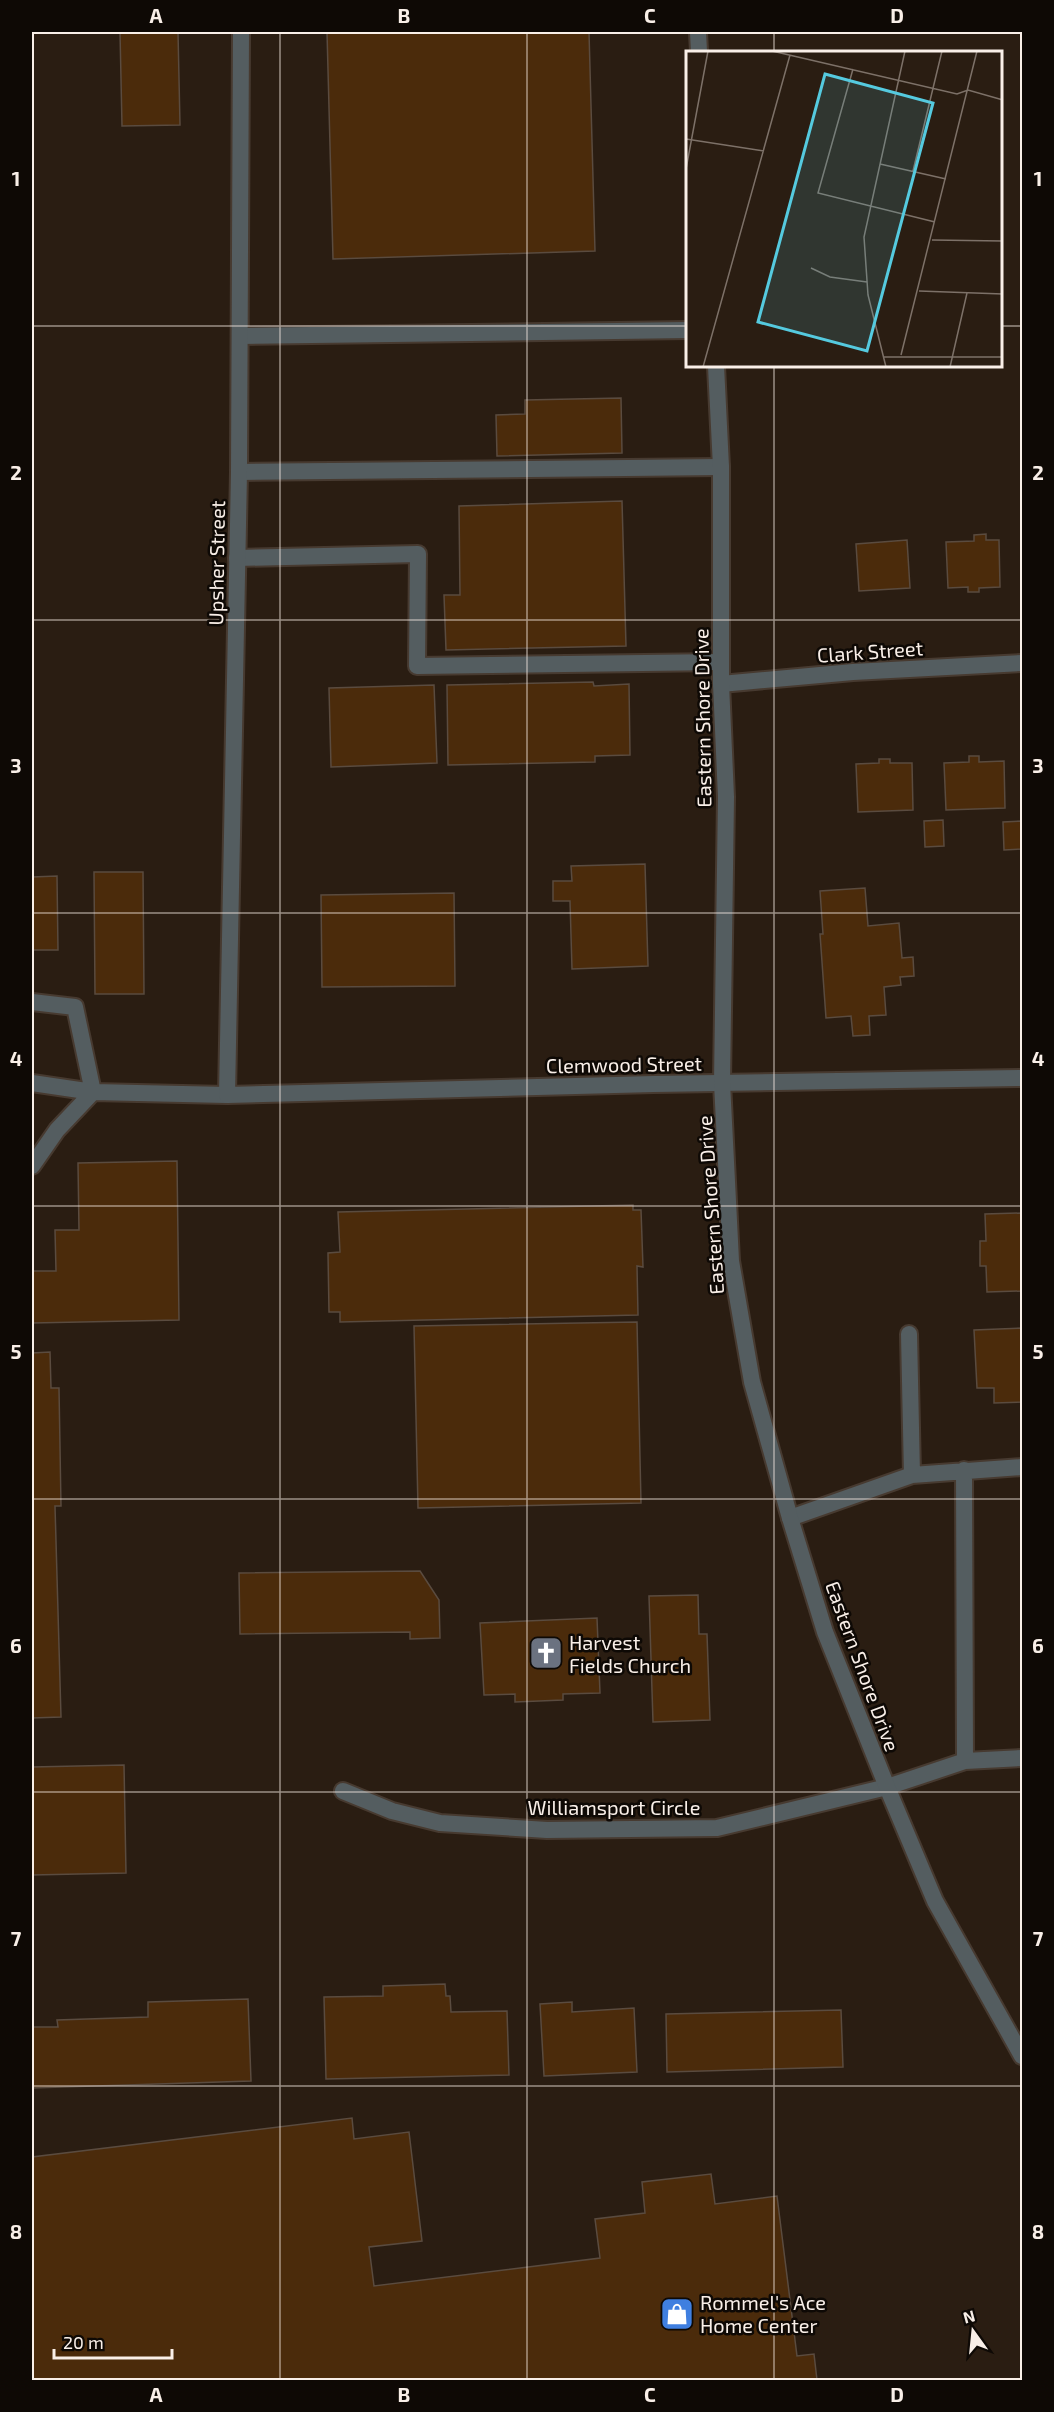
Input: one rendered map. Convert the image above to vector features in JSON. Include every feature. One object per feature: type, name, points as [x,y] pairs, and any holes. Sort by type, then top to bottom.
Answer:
[{"type":"street","name":"Upsher Street","points":[[227,1095],[239,472],[241,32]]},
{"type":"street","points":[[698,32],[699,51]]},
{"type":"street","points":[[240,336],[686,330]]},
{"type":"street","name":"Eastern Shore Drive","points":[[716,368],[722,467],[721,684],[726,797],[722,1083],[731,1261],[752,1382],[825,1632],[886,1787],[935,1901],[1023,2056]]},
{"type":"street","points":[[239,472],[722,467]]},
{"type":"street","points":[[237,558],[418,554],[417,666],[721,663]]},
{"type":"street","name":"Clark Street","points":[[721,684],[853,672],[1023,663]]},
{"type":"street","points":[[32,1002],[75,1007],[93,1092],[57,1130],[32,1166]]},
{"type":"street","name":"Clemwood Street","points":[[32,1083],[93,1092],[227,1095],[1023,1078]]},
{"type":"street","points":[[909,1334],[912,1475]]},
{"type":"street","points":[[790,1518],[912,1475],[1023,1467]]},
{"type":"street","points":[[964,1470],[965,1761]]},
{"type":"street","name":"Williamsport Circle","points":[[343,1791],[392,1811],[440,1823],[547,1830],[717,1828],[886,1787],[965,1761],[1023,1758]]},
{"type":"building","points":[[120,32],[178,32],[180,125],[122,126]]},
{"type":"building","points":[[327,32],[589,32],[595,251],[333,259]]},
{"type":"building","points":[[621,398],[622,453],[497,456],[496,415],[525,414],[525,400]]},
{"type":"building","points":[[622,501],[626,646],[446,650],[444,595],[460,595],[459,506]]},
{"type":"building","points":[[986,534],[986,540],[999,540],[1000,587],[979,588],[979,592],[968,592],[968,587],[948,588],[946,542],[974,541],[974,535]]},
{"type":"building","points":[[907,540],[910,588],[859,591],[856,544]]},
{"type":"building","points":[[593,682],[594,686],[629,684],[630,755],[595,756],[595,762],[448,765],[447,685]]},
{"type":"building","points":[[434,685],[437,763],[331,767],[329,688]]},
{"type":"building","points":[[969,756],[979,756],[979,762],[1004,761],[1005,808],[946,810],[944,763],[969,762]]},
{"type":"building","points":[[879,759],[890,759],[890,763],[912,763],[913,810],[858,812],[856,764],[879,763]]},
{"type":"building","points":[[943,820],[944,846],[925,847],[924,821]]},
{"type":"building","points":[[1022,821],[1022,849],[1004,850],[1003,822]]},
{"type":"building","points":[[645,864],[648,966],[572,969],[570,901],[553,901],[553,881],[572,881],[571,866]]},
{"type":"building","points":[[94,872],[143,872],[144,994],[95,994]]},
{"type":"building","points":[[57,876],[58,950],[32,950],[32,877]]},
{"type":"building","points":[[865,888],[868,926],[899,923],[902,958],[913,957],[914,976],[900,977],[901,985],[884,987],[886,1015],[869,1016],[870,1035],[853,1036],[851,1016],[826,1018],[820,934],[823,934],[820,891]]},
{"type":"building","points":[[454,893],[455,986],[322,987],[321,895]]},
{"type":"building","points":[[177,1161],[179,1320],[32,1323],[32,1271],[56,1271],[55,1230],[79,1230],[78,1163]]},
{"type":"building","points":[[633,1205],[633,1210],[641,1210],[643,1267],[637,1266],[638,1315],[340,1322],[340,1312],[329,1312],[328,1253],[340,1252],[338,1212]]},
{"type":"building","points":[[1022,1213],[1022,1291],[987,1292],[986,1266],[980,1266],[980,1241],[986,1241],[985,1214]]},
{"type":"building","points":[[637,1322],[641,1503],[418,1508],[414,1326]]},
{"type":"building","points":[[1022,1328],[1022,1402],[994,1403],[994,1388],[977,1388],[974,1330]]},
{"type":"building","points":[[50,1352],[51,1388],[59,1388],[61,1506],[55,1506],[61,1717],[32,1718],[32,1353]]},
{"type":"building","points":[[420,1571],[439,1600],[440,1638],[410,1639],[410,1632],[240,1634],[239,1573]]},
{"type":"building","points":[[698,1595],[699,1634],[707,1634],[710,1720],[653,1722],[649,1596]]},
{"type":"building","points":[[597,1618],[600,1693],[563,1694],[563,1700],[515,1702],[515,1694],[484,1695],[480,1623]]},
{"type":"building","points":[[124,1765],[126,1873],[32,1875],[32,1767]]},
{"type":"building","points":[[445,1984],[446,1996],[450,1996],[451,2012],[507,2011],[509,2075],[326,2079],[324,1997],[383,1996],[383,1986]]},
{"type":"building","points":[[248,1999],[251,2081],[32,2088],[32,2027],[58,2027],[57,2020],[148,2017],[148,2002]]},
{"type":"building","points":[[572,2002],[572,2012],[634,2008],[637,2072],[544,2076],[540,2004]]},
{"type":"building","points":[[841,2010],[843,2067],[667,2072],[666,2014]]},
{"type":"building","points":[[352,2118],[354,2139],[409,2132],[422,2241],[369,2247],[374,2286],[600,2258],[595,2219],[645,2213],[642,2182],[711,2174],[715,2204],[777,2196],[797,2356],[814,2354],[817,2380],[32,2380],[32,2157]]},
{"type":"place","name":"Harvest Fields Church","points":[[546,1653]]},
{"type":"place","name":"Rommel's Ace Home Center","points":[[677,2314]]}]
